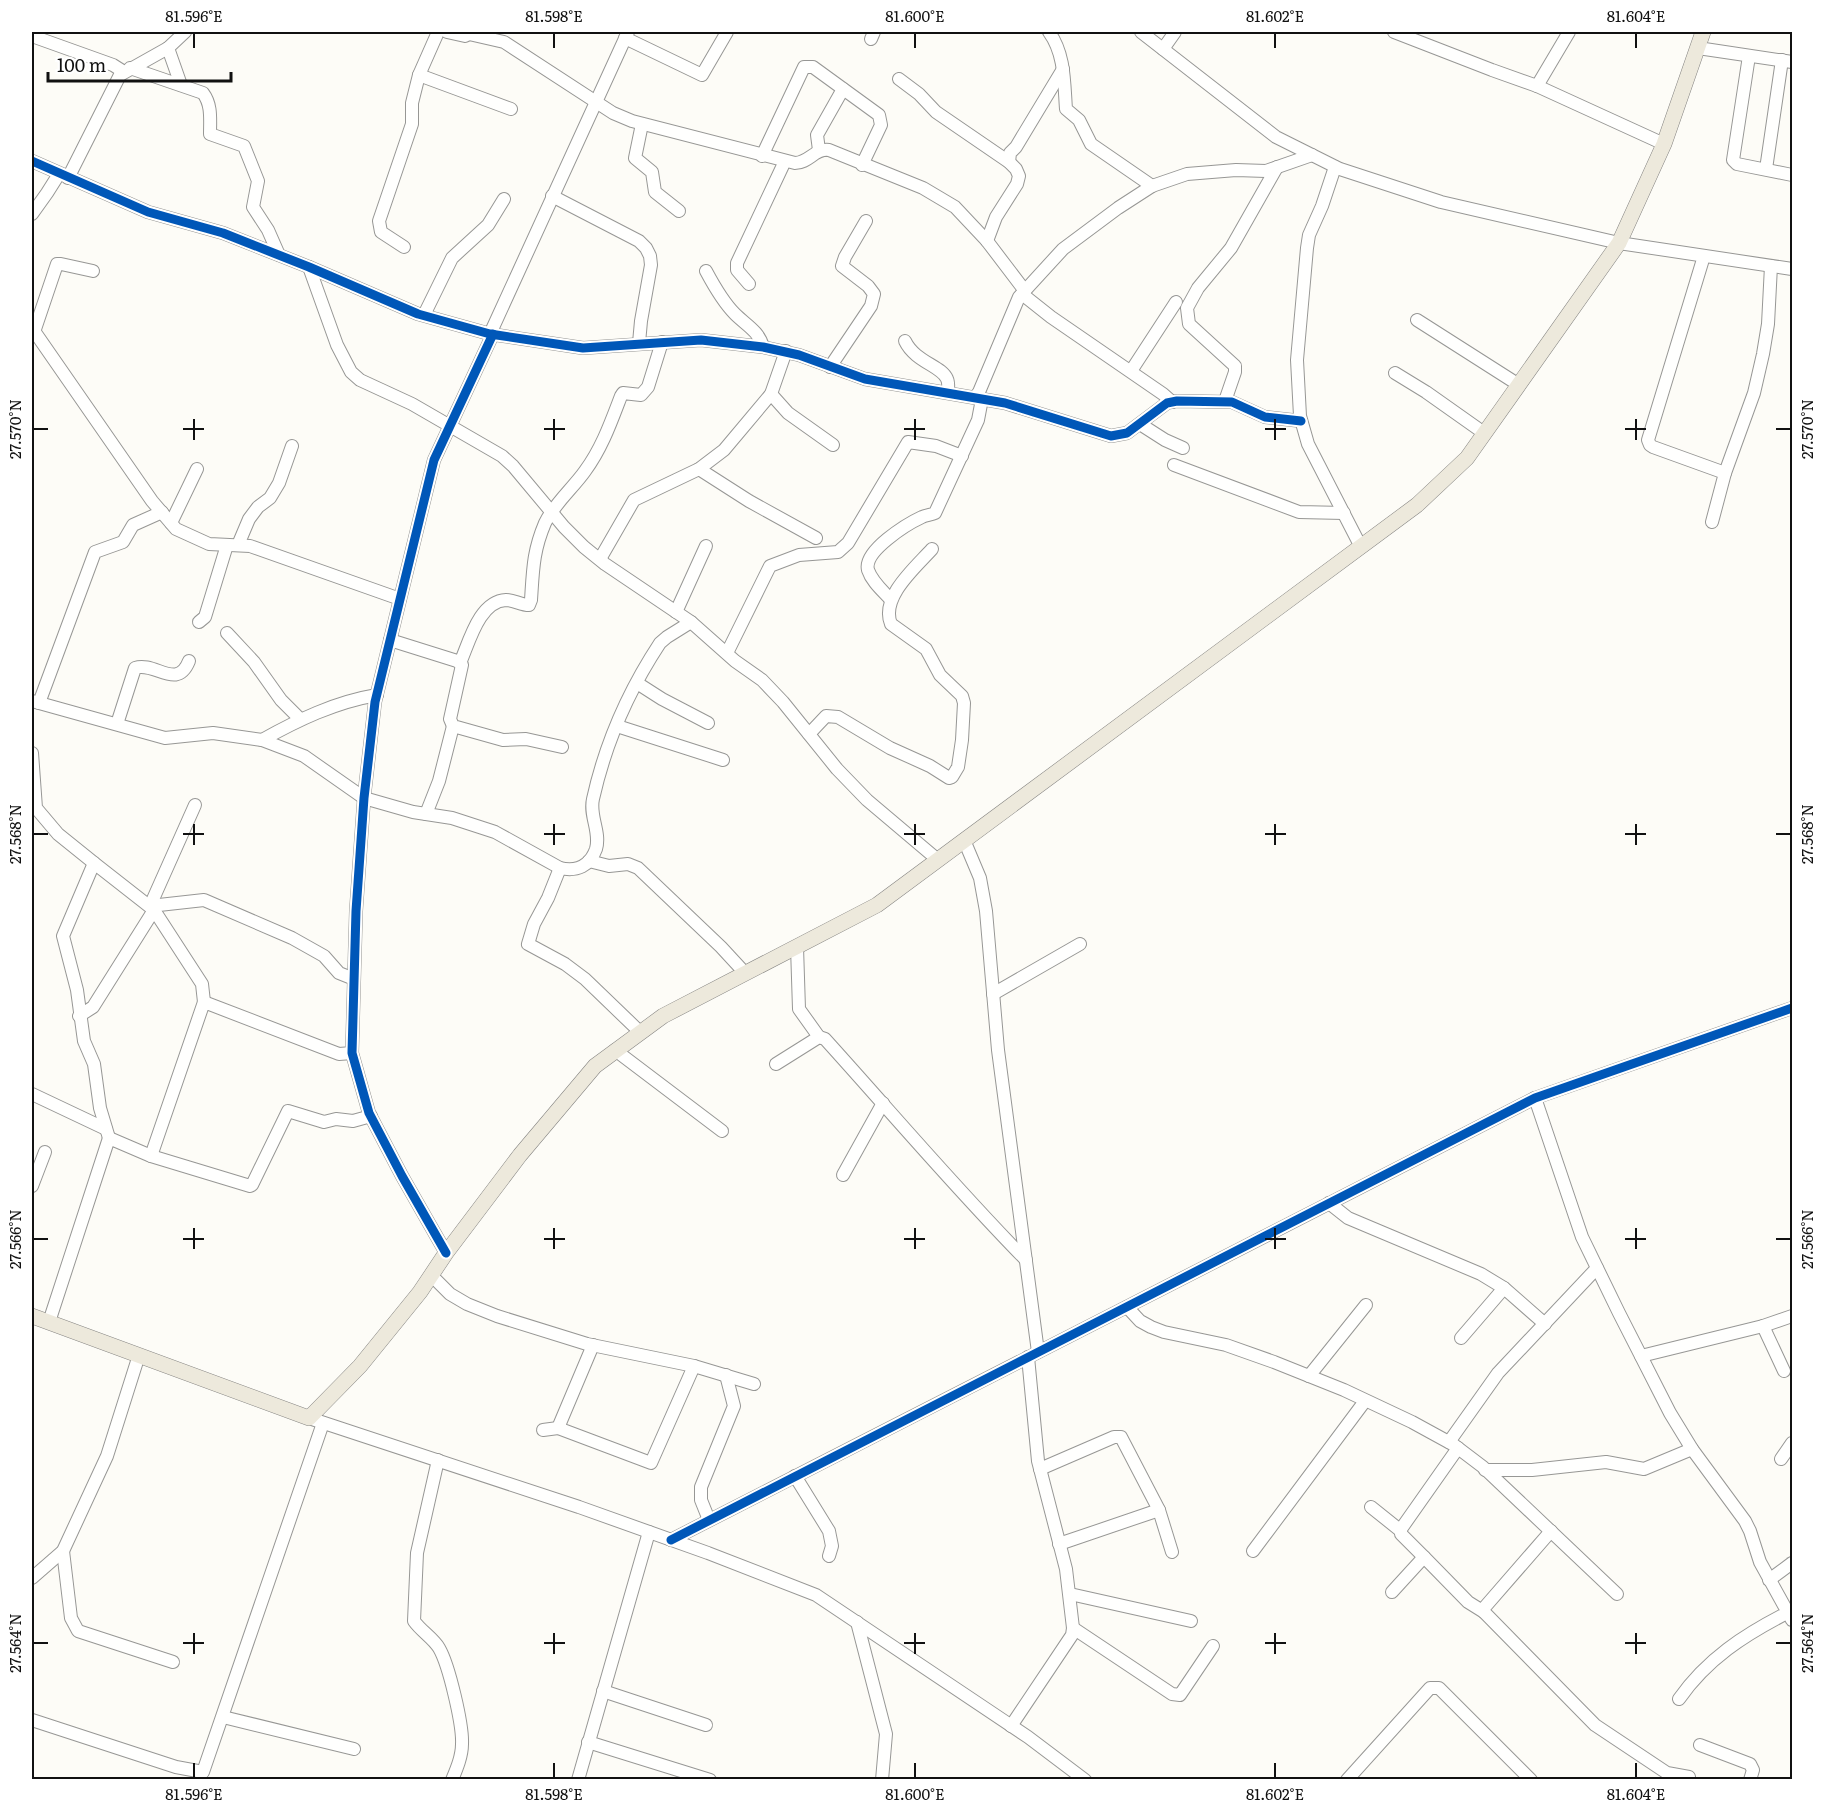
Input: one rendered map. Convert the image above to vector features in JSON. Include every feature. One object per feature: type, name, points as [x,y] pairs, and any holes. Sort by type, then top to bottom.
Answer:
[{"type":"main road","points":[[32,1316],[316,1420],[420,1292],[446,1253],[520,1155],[595,1066],[663,1016],[877,905],[1418,505],[1467,458],[1619,243],[1664,144],[1703,32]]},
{"type":"street","points":[[32,213],[63,176],[114,83],[127,70],[168,48],[185,32]]},
{"type":"street","points":[[404,247],[381,232],[379,222],[412,124],[412,103],[419,75],[438,32]]},
{"type":"street","points":[[447,32],[465,36],[469,33],[504,42],[613,113],[642,124],[795,163],[805,162],[819,150],[829,150],[938,195],[955,207],[987,241],[1023,292],[1051,316],[1172,402]]},
{"type":"street","points":[[446,1253],[371,1116],[352,1053],[356,911],[364,798],[377,695],[434,460],[626,35],[702,75],[726,32]]},
{"type":"street","points":[[1049,32],[1056,42],[1063,69],[1066,109],[1078,120],[1091,144],[1152,186]]},
{"type":"street","points":[[1141,32],[1276,137],[1335,167],[1441,202],[1619,243],[1792,269]]},
{"type":"street","points":[[1163,49],[1175,32]]},
{"type":"street","points":[[1394,32],[1537,86],[1664,144]]},
{"type":"street","points":[[1537,86],[1569,32]]},
{"type":"street","points":[[32,36],[127,70],[203,93],[209,100],[210,134],[244,146],[258,182],[253,207],[268,230],[279,255]]},
{"type":"street","points":[[168,48],[181,85]]},
{"type":"street","points":[[1698,48],[1787,61],[1766,170]]},
{"type":"street","points":[[1749,56],[1733,160],[1737,164],[1792,175]]},
{"type":"street","points":[[762,156],[804,67],[813,67],[874,111],[881,119],[881,125],[862,165]]},
{"type":"street","points":[[1009,162],[1010,153],[1016,147],[1063,69]]},
{"type":"street","points":[[419,75],[511,109]]},
{"type":"street","points":[[899,79],[936,112],[1009,162],[1016,170],[1017,184],[996,217],[987,241]]},
{"type":"street","points":[[819,150],[818,135],[843,89]]},
{"type":"street","points":[[642,124],[636,160],[652,171],[655,192],[679,211]]},
{"type":"street","points":[[891,600],[872,579],[868,570],[867,563],[871,554],[920,518],[935,513],[978,420],[979,392],[1023,292],[1063,249],[1152,186],[1187,174],[1236,170],[1266,171],[1312,155]]},
{"type":"street","points":[[32,161],[148,212],[223,233],[424,315],[492,334],[583,348],[701,340],[763,346],[786,351],[866,379],[1005,403],[1111,436],[1127,434],[1167,403],[1194,400],[1225,401],[1243,406],[1265,417],[1301,421]]},
{"type":"street","points":[[749,284],[737,270],[737,263],[785,161]]},
{"type":"street","points":[[1225,401],[1235,366],[1189,324],[1187,308],[1198,288],[1231,248],[1277,167]]},
{"type":"street","points":[[1335,167],[1307,248],[1297,360],[1301,421],[1308,444],[1361,547]]},
{"type":"street","points":[[552,196],[632,236],[646,248],[651,265],[639,343]]},
{"type":"street","points":[[424,315],[452,258],[488,225],[504,199]]},
{"type":"street","points":[[830,367],[874,298],[868,286],[842,266],[866,221]]},
{"type":"street","points":[[1704,256],[1648,440],[1653,447],[1725,473]]},
{"type":"street","points":[[93,271],[57,264],[33,330],[176,529],[209,544],[250,546],[400,599]]},
{"type":"street","points":[[1712,522],[1725,473],[1754,393],[1763,354],[1768,324],[1771,266]]},
{"type":"street","points":[[309,267],[337,345],[351,372],[360,380],[412,404],[502,456],[584,547],[692,622],[762,680],[867,800],[938,860]]},
{"type":"street","points":[[706,271],[723,300],[735,315],[760,337],[763,346]]},
{"type":"street","points":[[1131,371],[1176,302]]},
{"type":"street","points":[[1417,320],[1519,385]]},
{"type":"street","points":[[905,341],[913,353],[943,373],[948,380],[948,393]]},
{"type":"street","points":[[426,814],[439,781],[453,726],[450,719],[462,665],[460,663],[482,615],[488,608],[504,600],[529,605],[533,561],[551,512],[571,490],[598,451],[623,393],[641,395],[648,387],[662,342]]},
{"type":"street","points":[[600,559],[634,500],[699,469],[724,450],[771,394],[786,351]]},
{"type":"street","points":[[1395,373],[1426,392],[1484,434]]},
{"type":"street","points":[[771,394],[788,413],[833,445]]},
{"type":"street","points":[[1140,424],[1183,448]]},
{"type":"street","points":[[727,653],[770,566],[800,555],[838,552],[848,543],[908,442],[936,446],[962,456]]},
{"type":"street","points":[[199,622],[205,617],[232,545],[258,507],[270,498],[279,483],[292,446]]},
{"type":"street","points":[[1174,465],[1299,512],[1344,513]]},
{"type":"street","points":[[171,523],[198,469]]},
{"type":"street","points":[[699,469],[749,501],[816,538]]},
{"type":"street","points":[[162,512],[133,525],[123,542],[94,552],[35,702],[165,738],[213,732],[262,740],[304,756],[364,798],[460,820],[495,832],[560,868],[571,870],[581,868],[589,861],[596,849],[597,837],[592,802],[602,765],[617,726],[637,683],[660,643],[692,622]]},
{"type":"street","points":[[676,612],[706,546]]},
{"type":"street","points":[[809,734],[826,716],[838,717],[870,737],[930,766],[940,774],[949,778],[955,774],[962,740],[964,703],[962,696],[942,678],[926,649],[891,624],[888,610],[903,580],[932,549]]},
{"type":"street","points":[[227,633],[254,662],[281,700],[300,718]]},
{"type":"street","points":[[390,640],[460,663]]},
{"type":"street","points":[[117,724],[135,668],[142,667],[178,675],[183,672],[189,661]]},
{"type":"street","points":[[637,683],[708,723]]},
{"type":"street","points":[[262,740],[300,718],[359,698],[377,695]]},
{"type":"street","points":[[453,726],[503,740],[526,739],[562,747]]},
{"type":"street","points":[[617,726],[723,760]]},
{"type":"street","points":[[32,753],[37,817],[152,908],[202,984],[204,1002],[151,1155]]},
{"type":"street","points":[[79,1016],[93,1007],[152,908],[195,805]]},
{"type":"street","points":[[964,840],[980,878],[982,889],[999,1050],[1026,1260],[1033,1355],[1034,1429],[1040,1470],[1070,1594],[1074,1628],[1011,1726]]},
{"type":"street","points":[[589,861],[609,866],[628,864],[638,868],[745,973]]},
{"type":"street","points":[[49,1322],[107,1134],[100,1108],[94,1064],[84,1041],[77,990],[63,936],[94,863]]},
{"type":"street","points":[[560,868],[534,924],[528,944],[565,964],[585,979],[640,1032]]},
{"type":"street","points":[[152,908],[204,900],[292,938],[324,956],[339,973],[354,979]]},
{"type":"street","points":[[993,994],[1080,944]]},
{"type":"street","points":[[796,947],[799,1009],[819,1037],[825,1039],[884,1103],[916,1143],[1026,1260]]},
{"type":"street","points":[[204,1002],[339,1054],[352,1053]]},
{"type":"street","points":[[670,1540],[1535,1098],[1792,1008]]},
{"type":"street","points":[[776,1064],[819,1037]]},
{"type":"street","points":[[615,1050],[722,1131]]},
{"type":"street","points":[[32,1094],[151,1155],[251,1186],[288,1111],[324,1122],[336,1119],[353,1121],[371,1116]]},
{"type":"street","points":[[1535,1098],[1582,1237],[1597,1268],[1670,1413],[1692,1449],[1745,1521],[1760,1562],[1790,1616],[1750,1632],[1720,1654],[1693,1679],[1679,1699]]},
{"type":"street","points":[[843,1175],[884,1103]]},
{"type":"street","points":[[32,1186],[45,1152]]},
{"type":"street","points":[[1329,1203],[1348,1218],[1481,1274],[1504,1288],[1545,1324]]},
{"type":"street","points":[[1401,1531],[1454,1445],[1480,1397],[1498,1373],[1597,1268]]},
{"type":"street","points":[[431,1275],[450,1294],[467,1304],[497,1316],[593,1346],[694,1366],[754,1384]]},
{"type":"street","points":[[1461,1338],[1504,1288]]},
{"type":"street","points":[[1309,1376],[1366,1305]]},
{"type":"street","points":[[1127,1307],[1140,1321],[1151,1327],[1164,1332],[1226,1345],[1309,1376],[1454,1445],[1485,1470],[1617,1593]]},
{"type":"street","points":[[1641,1356],[1763,1326],[1792,1316]]},
{"type":"street","points":[[1763,1326],[1784,1371]]},
{"type":"street","points":[[558,1428],[593,1346]]},
{"type":"street","points":[[32,1578],[63,1551],[107,1456],[139,1355]]},
{"type":"street","points":[[543,1430],[558,1428],[651,1463],[694,1366]]},
{"type":"street","points":[[709,1520],[701,1500],[701,1488],[734,1406],[726,1375]]},
{"type":"street","points":[[1253,1551],[1365,1401]]},
{"type":"street","points":[[32,1720],[202,1775],[223,1717],[316,1420],[649,1532],[816,1595],[1011,1726],[1085,1779]]},
{"type":"street","points":[[1040,1470],[1113,1437],[1120,1437],[1159,1510],[1172,1552]]},
{"type":"street","points":[[1780,1459],[1792,1443]]},
{"type":"street","points":[[1485,1470],[1532,1470],[1606,1462],[1644,1469],[1692,1449]]},
{"type":"street","points":[[438,1460],[417,1553],[414,1621],[439,1647],[448,1671],[462,1738],[459,1765],[452,1779]]},
{"type":"street","points":[[795,1476],[829,1531],[832,1546],[829,1557]]},
{"type":"street","points":[[1371,1506],[1401,1531],[1468,1602],[1484,1612],[1595,1725],[1667,1773],[1689,1777]]},
{"type":"street","points":[[1059,1544],[1159,1510]]},
{"type":"street","points":[[1484,1612],[1484,1608],[1551,1531]]},
{"type":"street","points":[[578,1779],[649,1532]]},
{"type":"street","points":[[63,1551],[71,1618],[78,1630],[173,1662]]},
{"type":"street","points":[[1392,1593],[1424,1557]]},
{"type":"street","points":[[1769,1580],[1792,1563]]},
{"type":"street","points":[[1070,1594],[1191,1621]]},
{"type":"street","points":[[857,1622],[886,1734],[882,1779]]},
{"type":"street","points":[[1074,1628],[1172,1694],[1177,1695],[1180,1695],[1213,1646]]},
{"type":"street","points":[[1347,1779],[1430,1688],[1435,1687],[1439,1688],[1531,1779]]},
{"type":"street","points":[[603,1691],[706,1725]]},
{"type":"street","points":[[223,1717],[354,1749]]},
{"type":"street","points":[[588,1742],[710,1779]]},
{"type":"street","points":[[1700,1745],[1750,1764],[1753,1770],[1750,1779]]},
{"type":"cycle path","points":[[32,161],[148,212],[223,233],[418,314],[490,334],[583,348],[701,340],[763,347],[799,355],[865,379],[1005,403],[1111,436],[1127,433],[1167,403],[1177,401],[1232,402],[1265,417],[1301,421]]},
{"type":"cycle path","points":[[446,1253],[369,1113],[352,1053],[356,911],[364,798],[375,702],[434,460],[493,334]]},
{"type":"cycle path","points":[[671,1540],[1535,1098],[1792,1008]]}]
